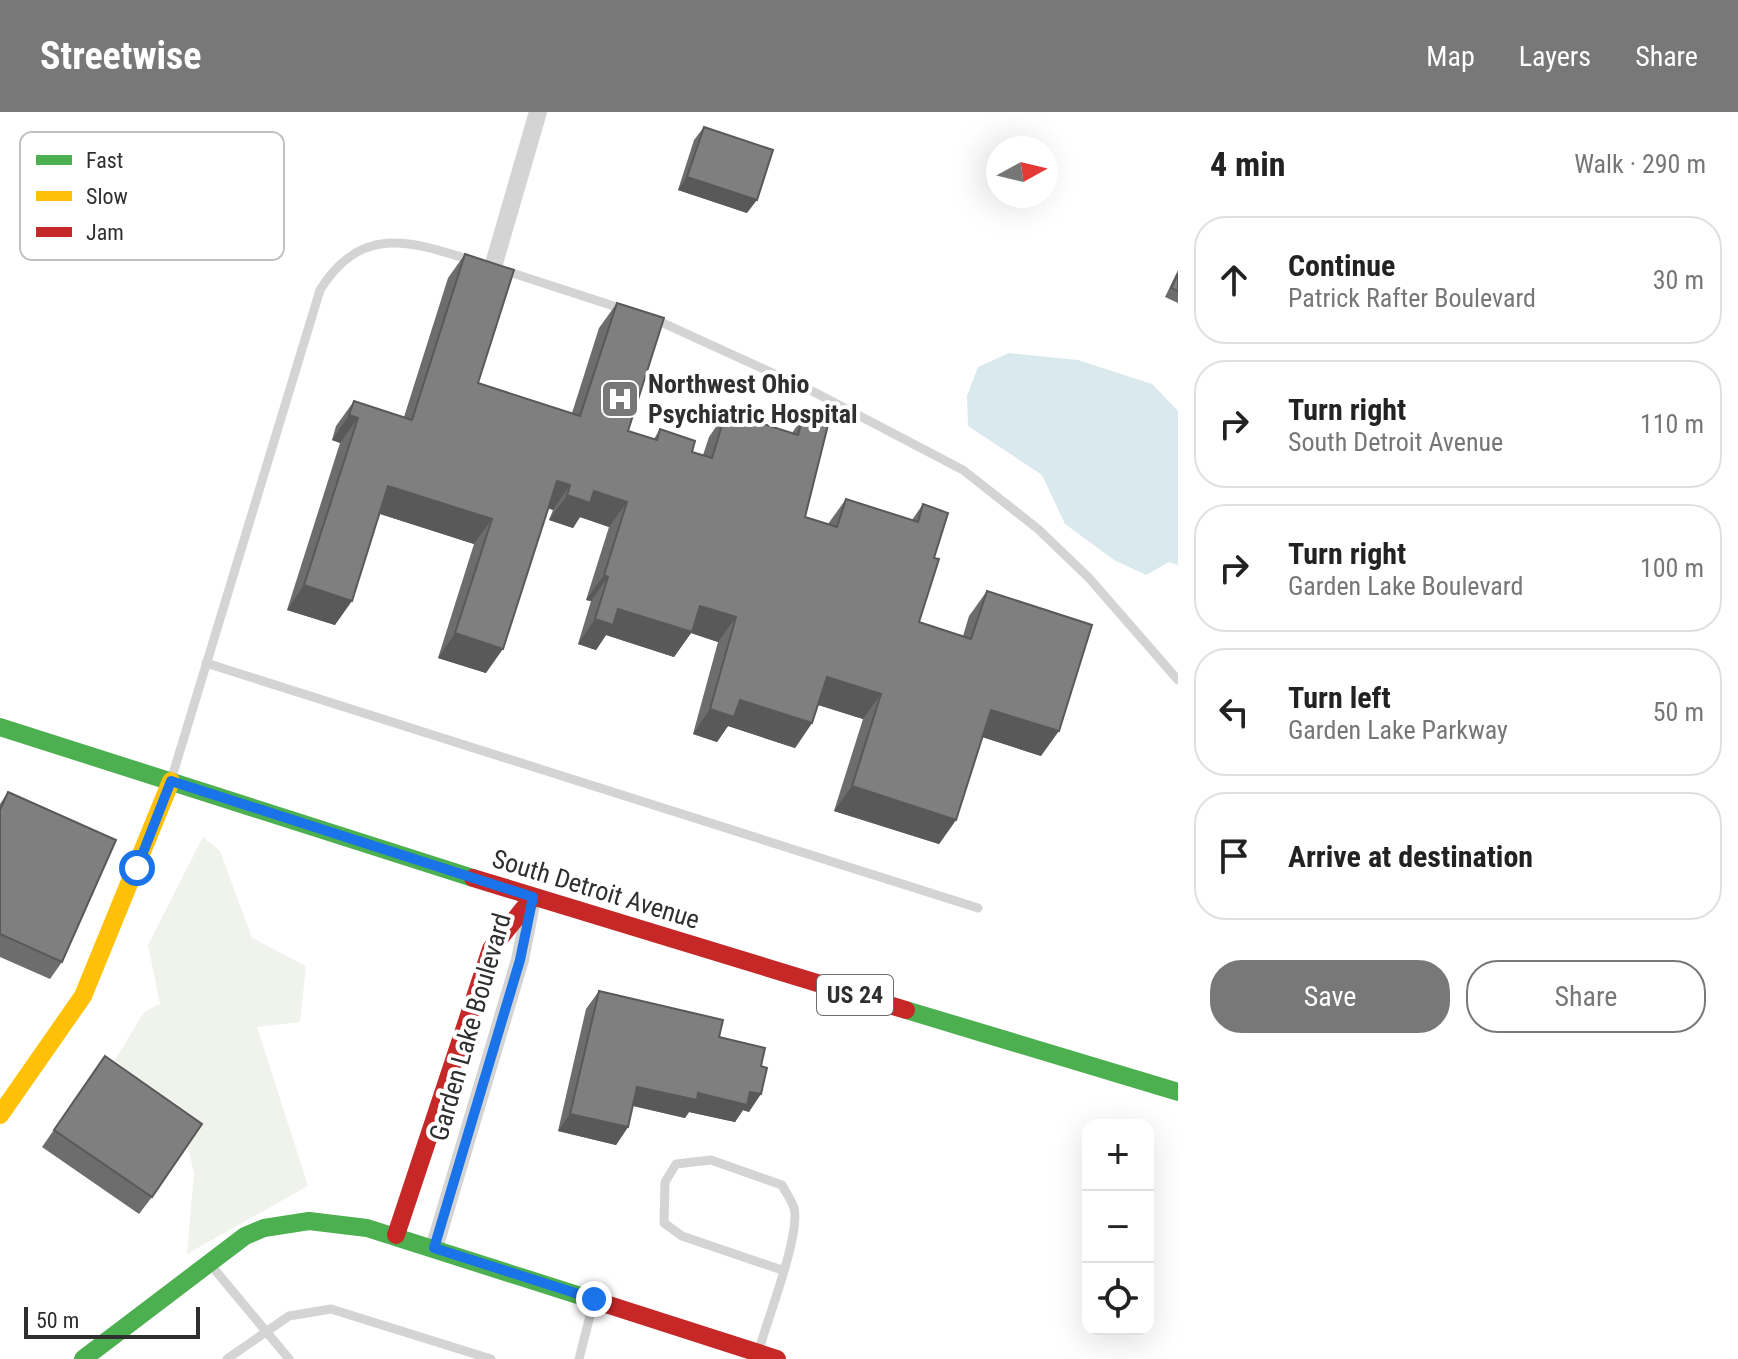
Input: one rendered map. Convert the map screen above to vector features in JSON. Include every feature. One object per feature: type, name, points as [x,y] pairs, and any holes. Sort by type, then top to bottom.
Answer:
[{"type":"street","points":[[493,267],[538,112]]},
{"type":"street","name":"South Detroit Avenue","points":[[0,727],[533,897],[1178,1092]]},
{"type":"street","points":[[0,1115],[83,996],[171,781]]},
{"type":"street","name":"Garden Lake Boulevard","points":[[396,1235],[491,949],[533,897]]},
{"type":"street","name":"Garden Lake Boulevard","points":[[434,1248],[520,960],[533,897]]},
{"type":"street","points":[[83,1359],[208,1262],[264,1228],[309,1221],[396,1235],[777,1359]]},
{"type":"lane","points":[[171,781],[312,313],[332,271],[346,256],[382,242],[419,246],[665,322],[814,392],[963,470],[1038,529],[1089,578],[1178,680]]},
{"type":"lane","points":[[206,663],[978,908]]},
{"type":"lane","points":[[758,1353],[795,1226],[794,1208],[782,1185],[711,1160],[676,1164],[665,1182],[662,1199],[664,1223],[682,1236],[782,1270]]},
{"type":"lane","points":[[208,1262],[289,1359]]},
{"type":"lane","points":[[579,1359],[594,1299]]},
{"type":"lane","points":[[227,1359],[289,1316],[331,1309],[491,1359]]},
{"type":"shaded area","points":[[1009,353],[1078,360],[1152,384],[1178,411],[1178,565],[1169,562],[1146,575],[1114,560],[1065,524],[1042,475],[968,426],[967,396],[978,367]]},
{"type":"shaded area","points":[[203,837],[220,851],[252,938],[306,966],[300,1022],[257,1027],[308,1186],[187,1254],[194,1173],[182,1121],[115,1060],[144,1012],[160,1004],[148,945]]},
{"type":"building","points":[[704,127],[773,150],[757,200],[687,177]]},
{"type":"building","points":[[465,254],[514,270],[478,383],[580,416],[617,303],[664,318],[628,431],[657,440],[660,429],[695,441],[692,452],[712,458],[726,412],[798,435],[803,417],[828,425],[805,517],[837,527],[846,499],[918,522],[923,504],[948,513],[934,558],[939,559],[919,622],[971,639],[987,591],[1092,625],[1059,731],[991,710],[956,820],[852,786],[881,694],[827,677],[812,723],[740,700],[734,717],[710,709],[736,617],[700,606],[692,632],[618,609],[613,625],[595,619],[608,577],[604,575],[627,502],[594,491],[590,503],[567,495],[570,485],[557,481],[503,649],[455,633],[492,519],[388,486],[352,601],[304,585],[358,418],[349,415],[354,401],[412,420]]},
{"type":"building","points":[[1178,274],[1178,291],[1171,288]]},
{"type":"building","points":[[8,792],[116,840],[62,962],[0,934],[0,810]]},
{"type":"building","points":[[599,991],[723,1020],[719,1037],[765,1048],[761,1066],[767,1068],[761,1094],[750,1092],[747,1105],[698,1093],[697,1100],[637,1087],[628,1127],[570,1114]]},
{"type":"building","points":[[105,1056],[202,1124],[152,1197],[54,1130]]},
{"type":"traffic: fast","points":[[0,727],[473,878]]},
{"type":"traffic: fast","points":[[906,1010],[1178,1092]]},
{"type":"traffic: fast","points":[[83,1359],[245,1236],[264,1228],[309,1221],[367,1228],[609,1305]]},
{"type":"traffic: slow","points":[[0,1115],[83,996],[171,781]]},
{"type":"traffic: jam","points":[[473,878],[906,1010]]},
{"type":"traffic: jam","points":[[396,1235],[491,949],[533,897]]},
{"type":"traffic: jam","points":[[609,1305],[777,1359]]},
{"type":"place","name":"Northwest Ohio Psychiatric Hospital","points":[[620,399]]},
{"type":"route","points":[[137,868],[171,781],[533,897],[520,960],[434,1248],[594,1299]]}]
